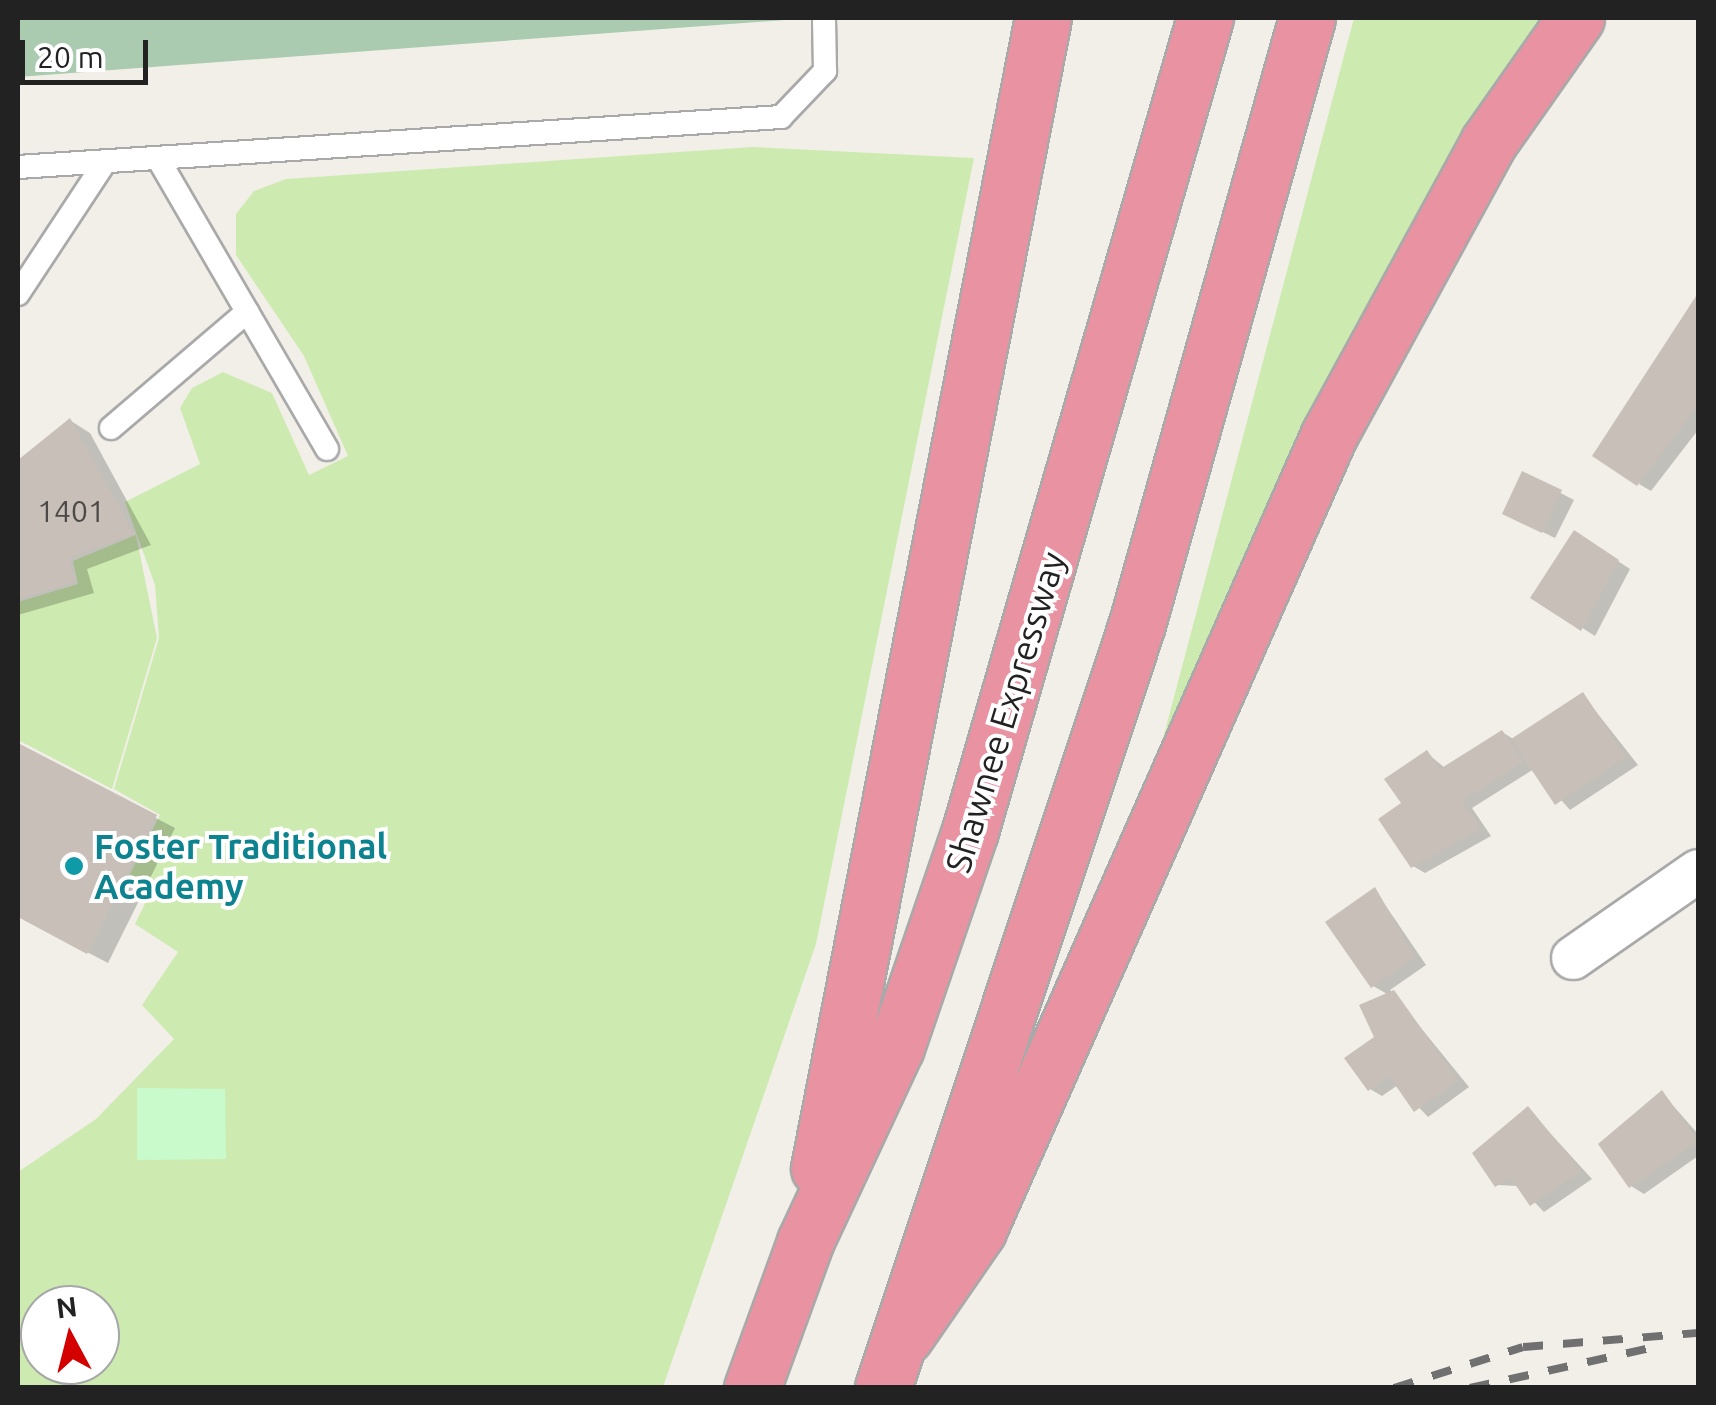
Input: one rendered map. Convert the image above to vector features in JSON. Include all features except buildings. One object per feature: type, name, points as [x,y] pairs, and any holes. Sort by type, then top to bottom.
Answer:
[{"type":"highway","points":[[805,1242],[1043,18]]},
{"type":"highway","name":"Shawnee Expressway","points":[[752,1388],[805,1242],[896,1048],[970,831],[1205,18]]},
{"type":"highway","points":[[883,1388],[905,1336],[1138,624],[1307,18]]},
{"type":"highway","points":[[905,1336],[978,1230],[1329,435],[1488,143],[1576,18]]},
{"type":"street","points":[[1573,958],[1698,872]]},
{"type":"lane","points":[[18,167],[160,162],[781,117],[825,71],[824,18]]},
{"type":"lane","points":[[160,162],[326,449]]},
{"type":"lane","points":[[18,294],[103,165]]},
{"type":"lane","points":[[111,428],[247,312]]},
{"type":"green space","points":[[18,18],[811,18],[18,77]]},
{"type":"green space","points":[[1354,18],[1544,18],[1355,326],[1161,746]]},
{"type":"green space","points":[[752,147],[974,158],[816,944],[663,1387],[18,1388],[18,1172],[96,1119],[174,1039],[142,1005],[178,952],[135,924],[153,887],[130,874],[160,815],[114,789],[159,638],[155,585],[125,502],[200,464],[180,408],[192,388],[223,372],[272,393],[309,475],[348,456],[304,356],[236,255],[236,214],[254,191],[286,179]]},
{"type":"green space","points":[[136,535],[157,638],[112,789],[18,740],[18,602],[78,584],[73,561]]},
{"type":"green space","points":[[137,1088],[225,1089],[226,1159],[137,1160]]},
{"type":"railway","points":[[1394,1388],[1523,1347],[1698,1333]]},
{"type":"railway","points":[[1470,1388],[1664,1345]]},
{"type":"place","name":"Foster Traditional Academy","points":[[74,866]]}]
